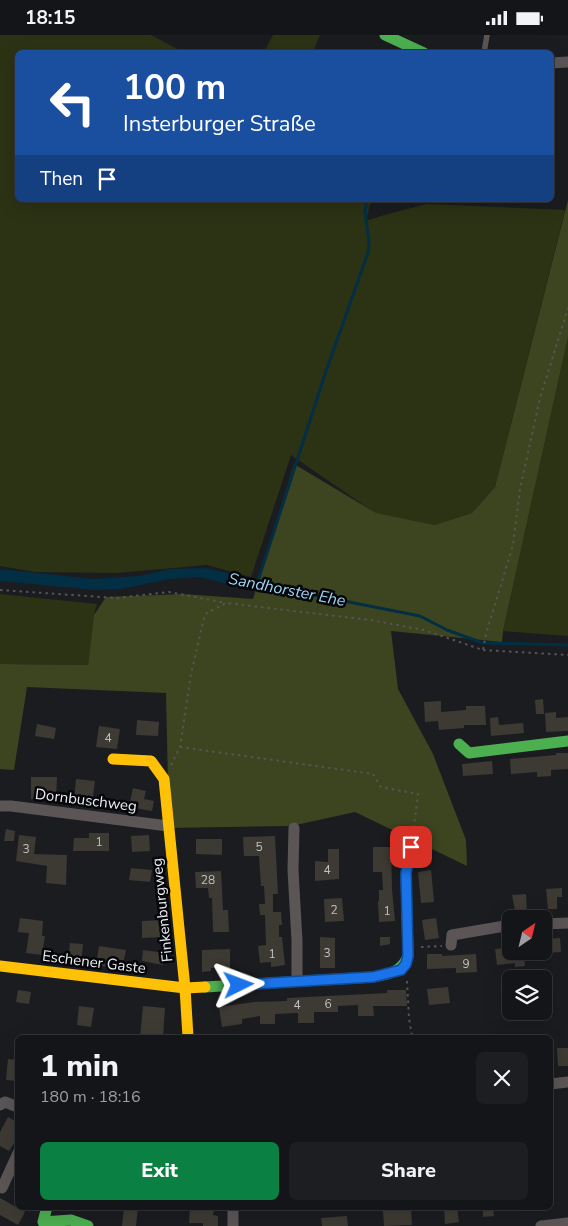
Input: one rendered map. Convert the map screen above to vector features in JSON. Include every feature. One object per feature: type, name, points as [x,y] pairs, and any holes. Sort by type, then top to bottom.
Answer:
[{"type":"street","points":[[385,35],[418,50]]},
{"type":"street","points":[[554,63],[568,62]]},
{"type":"street","points":[[459,744],[469,753],[568,741]]},
{"type":"street","points":[[113,759],[151,761],[164,779]]},
{"type":"street","name":"Finkenburgweg","points":[[164,779],[188,1035]]},
{"type":"street","name":"Dornbuschweg","points":[[0,806],[168,826]]},
{"type":"street","points":[[294,828],[292,870],[297,941],[297,981]]},
{"type":"street","points":[[406,964],[409,948],[406,873],[411,847]]},
{"type":"street","points":[[552,924],[568,923]]},
{"type":"street","points":[[452,945],[452,935],[502,927]]},
{"type":"street","name":"Eschener Gaste","points":[[0,966],[185,989],[373,977],[401,970],[406,964]]},
{"type":"street","points":[[553,1084],[568,1082]]},
{"type":"street","points":[[0,1105],[5,1102],[15,1106]]},
{"type":"street","points":[[2,1188],[15,1160]]},
{"type":"street","points":[[47,1210],[41,1224],[71,1220],[88,1226]]},
{"type":"street","points":[[233,1210],[234,1226]]},
{"type":"street","points":[[541,1226],[568,1223]]},
{"type":"lane","points":[[484,50],[486,35]]},
{"type":"path","points":[[483,649],[513,545],[520,489],[538,407],[568,308]]},
{"type":"path","points":[[0,590],[116,598],[169,592],[226,603],[371,620],[424,630],[483,649],[568,655]]},
{"type":"path","points":[[164,779],[180,747],[191,674],[205,614],[226,603]]},
{"type":"path","points":[[180,747],[373,774],[381,787],[418,794],[411,847]]},
{"type":"path","points":[[409,948],[452,945]]},
{"type":"path","points":[[406,964],[412,1035]]},
{"type":"green space","points":[[0,35],[151,35],[179,50],[15,50],[15,202],[371,202],[366,221],[427,204],[565,210],[495,487],[472,513],[435,525],[375,513],[291,455],[251,577],[207,565],[117,573],[35,572],[0,566]]},
{"type":"green space","points":[[273,35],[320,35],[314,50],[265,50]]},
{"type":"green space","points":[[568,200],[568,337],[502,642],[391,631],[398,689],[433,754],[466,840],[467,866],[355,812],[291,826],[169,828],[166,693],[27,687],[14,770],[0,769],[0,664],[88,665],[94,615],[106,597],[184,594],[253,599],[294,464],[376,513],[435,525],[472,513],[495,487]]},
{"type":"green space","points":[[568,337],[568,636],[503,631]]},
{"type":"green space","points":[[0,594],[97,604],[88,665],[0,664]]},
{"type":"water","points":[[205,568],[241,576],[240,587],[199,577],[170,579],[121,589],[94,590],[0,581],[0,569],[93,579],[139,576],[171,569]]},
{"type":"building","points":[[543,699],[544,714],[536,714],[535,700]]},
{"type":"building","points":[[441,701],[441,712],[466,710],[466,706],[485,706],[486,725],[464,725],[464,728],[439,730],[438,721],[425,722],[424,702]]},
{"type":"building","points":[[556,712],[556,718],[568,717],[568,731],[546,732],[545,713]]},
{"type":"building","points":[[498,717],[499,725],[523,723],[524,733],[491,736],[490,718]]},
{"type":"building","points":[[137,720],[159,722],[158,736],[136,735]]},
{"type":"building","points":[[37,724],[56,728],[54,739],[35,736]]},
{"type":"building","points":[[99,726],[120,729],[117,749],[96,747]]},
{"type":"building","points":[[556,753],[568,753],[568,769],[551,770],[551,776],[537,777],[537,772],[511,774],[510,759],[556,755]]},
{"type":"building","points":[[492,761],[493,774],[463,776],[462,764]]},
{"type":"building","points":[[31,777],[57,777],[56,800],[31,799]]},
{"type":"building","points":[[76,779],[95,781],[92,804],[74,802]]},
{"type":"building","points":[[133,788],[146,791],[144,799],[154,801],[152,811],[129,807]]},
{"type":"building","points":[[116,799],[128,801],[126,810],[114,809]]},
{"type":"building","points":[[6,829],[15,831],[14,841],[4,841]]},
{"type":"building","points":[[89,833],[109,833],[109,851],[73,851],[74,838],[89,838]]},
{"type":"building","points":[[19,835],[36,837],[34,854],[67,855],[66,885],[46,883],[47,866],[16,861]]},
{"type":"building","points":[[149,835],[150,851],[132,852],[131,836]]},
{"type":"building","points":[[275,836],[278,894],[273,894],[273,912],[281,912],[282,925],[279,925],[279,937],[282,937],[285,965],[271,967],[271,962],[260,963],[258,946],[266,945],[265,915],[260,915],[259,904],[265,904],[264,886],[261,886],[259,856],[244,856],[243,837]]},
{"type":"building","points":[[196,839],[222,839],[222,855],[196,854]]},
{"type":"building","points":[[373,847],[391,847],[395,921],[379,922],[378,901],[379,890],[383,890],[382,872],[373,872]]},
{"type":"building","points":[[328,849],[339,849],[339,879],[315,881],[315,861],[328,862]]},
{"type":"building","points":[[131,868],[152,870],[150,882],[129,880]]},
{"type":"building","points":[[431,870],[434,902],[421,903],[418,872]]},
{"type":"building","points":[[221,871],[223,910],[228,910],[229,932],[213,932],[212,898],[209,898],[208,888],[196,888],[195,872]]},
{"type":"building","points":[[562,888],[562,897],[557,897],[557,909],[548,909],[546,889]]},
{"type":"building","points":[[526,894],[527,910],[515,910],[512,895]]},
{"type":"building","points":[[342,898],[344,921],[325,922],[324,899]]},
{"type":"building","points":[[20,918],[43,921],[42,936],[45,936],[42,955],[26,953],[29,933],[18,932]]},
{"type":"building","points":[[436,918],[439,938],[425,940],[422,920]]},
{"type":"building","points":[[163,920],[163,937],[142,938],[142,921]]},
{"type":"building","points":[[320,937],[335,938],[335,968],[320,968]]},
{"type":"building","points":[[380,937],[390,937],[390,944],[380,946]]},
{"type":"building","points":[[560,938],[561,952],[552,953],[552,939]]},
{"type":"building","points":[[70,943],[83,944],[81,964],[68,963]]},
{"type":"building","points":[[99,946],[126,950],[124,960],[119,960],[117,969],[96,965]]},
{"type":"building","points":[[502,948],[502,960],[524,960],[525,966],[515,967],[515,963],[497,965],[495,949]]},
{"type":"building","points":[[230,949],[230,968],[211,968],[211,971],[202,972],[202,950]]},
{"type":"building","points":[[143,950],[165,953],[163,965],[142,961]]},
{"type":"building","points":[[427,954],[442,954],[442,956],[476,954],[477,972],[456,973],[456,968],[427,969]]},
{"type":"building","points":[[448,987],[450,1003],[429,1005],[427,989]]},
{"type":"building","points":[[18,990],[31,992],[29,1004],[16,1002]]},
{"type":"building","points":[[387,990],[406,990],[407,1006],[373,1006],[374,1016],[358,1016],[358,1005],[338,1006],[338,1012],[314,1012],[314,1023],[298,1023],[298,1013],[275,1014],[275,1024],[260,1024],[260,1016],[242,1019],[242,1024],[222,1027],[219,1007],[254,1002],[287,1001],[287,998],[387,993]]},
{"type":"building","points":[[79,1006],[94,1008],[91,1027],[77,1025]]},
{"type":"building","points":[[143,1006],[165,1008],[163,1035],[140,1035]]},
{"type":"building","points":[[557,1048],[568,1048],[568,1066],[558,1066]]},
{"type":"building","points":[[8,1059],[15,1060],[15,1081],[6,1080]]},
{"type":"building","points":[[8,1117],[15,1121],[15,1142],[9,1151],[0,1146],[0,1132]]},
{"type":"building","points":[[0,1198],[15,1206],[15,1210],[25,1212],[18,1225],[0,1215]]},
{"type":"building","points":[[124,1210],[138,1210],[136,1226],[122,1226]]},
{"type":"building","points":[[190,1210],[214,1210],[213,1215],[218,1216],[218,1226],[203,1226],[203,1223],[189,1223]]},
{"type":"building","points":[[411,1210],[412,1225],[384,1226],[383,1211]]},
{"type":"building","points":[[444,1210],[457,1210],[459,1222],[445,1224]]},
{"type":"building","points":[[483,1210],[493,1210],[494,1216],[483,1217]]},
{"type":"building","points":[[347,1216],[348,1226],[322,1226],[321,1218]]},
{"type":"waterway","points":[[257,584],[326,371],[368,253],[369,242],[365,212],[367,202]]},
{"type":"waterway","name":"Sandhorster Ehe","points":[[238,580],[420,616],[447,630],[483,643],[568,645]]},
{"type":"traffic: fast","points":[[385,35],[418,50]]},
{"type":"traffic: fast","points":[[459,744],[469,753],[568,741]]},
{"type":"traffic: fast","points":[[205,987],[373,977],[399,969],[408,956],[406,873],[411,847]]},
{"type":"traffic: fast","points":[[46,1210],[43,1222],[71,1220],[88,1226]]},
{"type":"traffic: slow","points":[[113,759],[151,761],[164,779],[188,1035]]},
{"type":"traffic: slow","points":[[0,966],[185,988],[205,987]]},
{"type":"route","points":[[239,985],[373,977],[401,970],[406,964],[408,956],[406,873],[411,847]]}]
